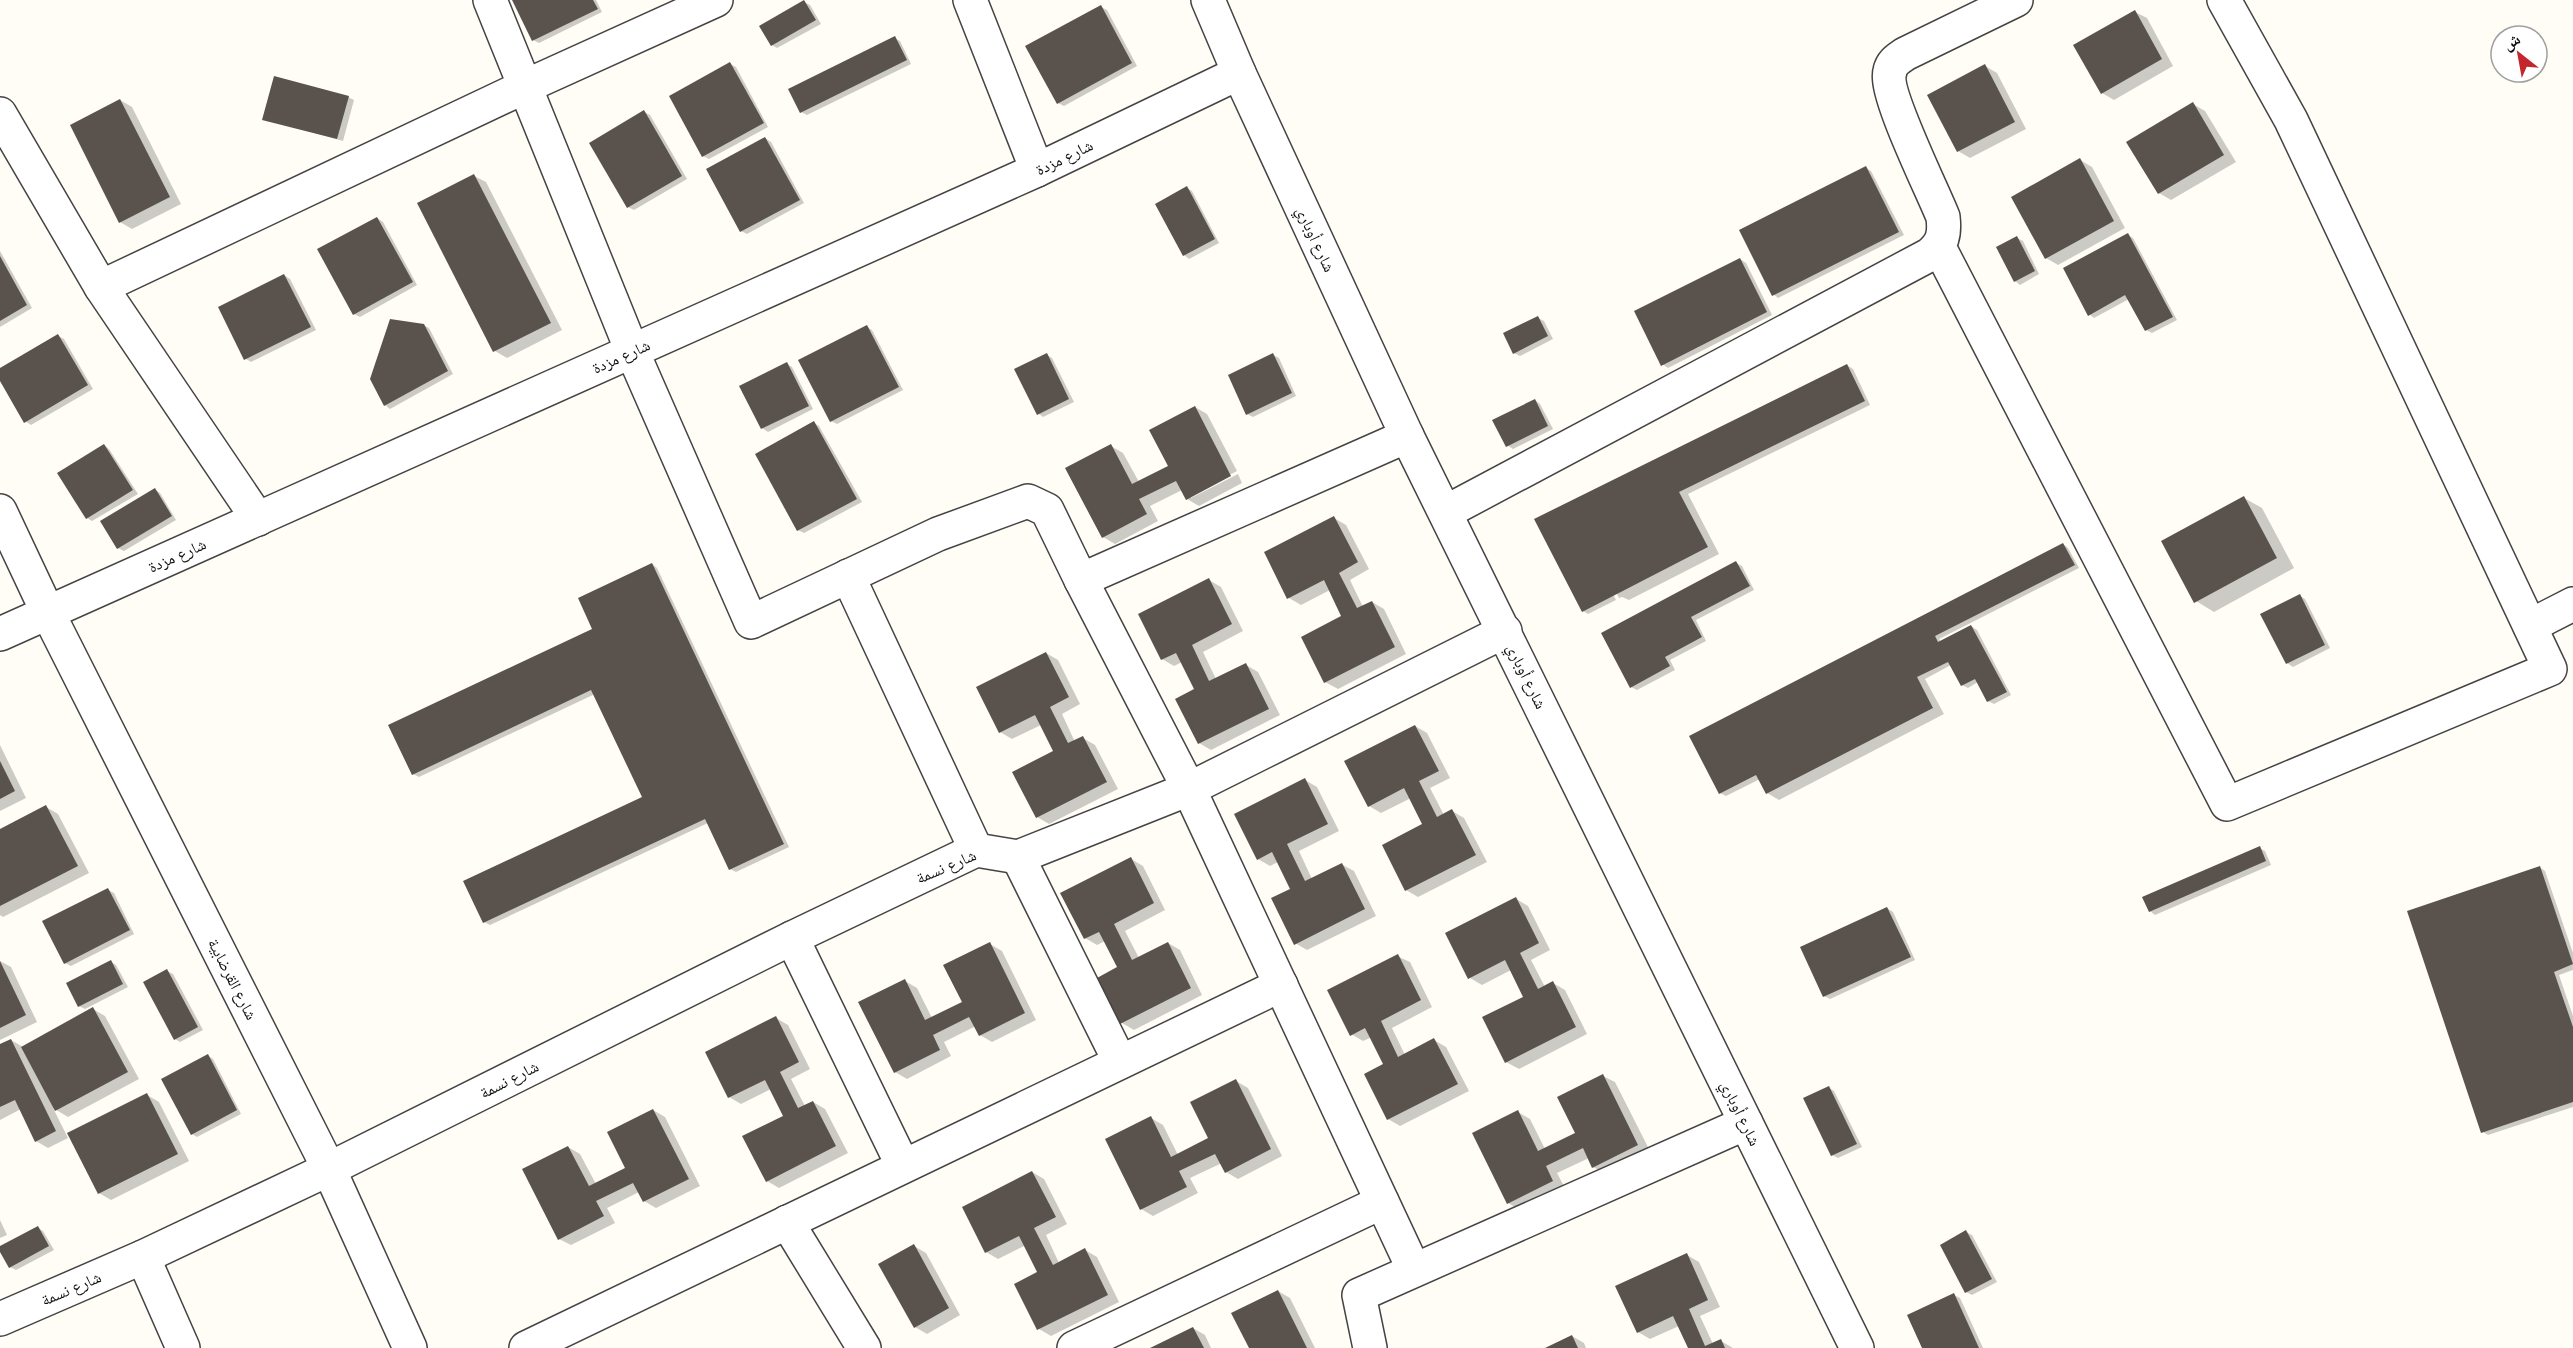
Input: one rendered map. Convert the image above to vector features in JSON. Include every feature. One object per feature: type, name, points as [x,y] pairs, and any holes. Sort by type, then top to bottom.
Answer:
[{"type":"street","points":[[490,0],[632,351],[751,622],[938,534],[1028,501],[1047,510],[1189,789],[1414,1270]]},
{"type":"street","points":[[101,287],[524,87],[716,0]]},
{"type":"street","points":[[970,0],[1037,170]]},
{"type":"street","name":"شارع أوباري","points":[[1208,0],[1239,73],[1407,436],[1857,1348]]},
{"type":"street","points":[[1446,512],[1929,255],[1939,247],[1944,234],[1943,217],[1891,95],[1889,73],[1893,62],[1905,54],[2016,0]]},
{"type":"street","points":[[1939,247],[2227,804],[2550,669],[2290,120],[2224,0]]},
{"type":"street","name":"شارع مزدة","points":[[0,634],[1037,170],[1239,73]]},
{"type":"street","points":[[0,114],[101,287],[258,519]]},
{"type":"street","points":[[1081,580],[1407,436]]},
{"type":"street","name":"شارع القرضابية","points":[[0,511],[48,613],[329,1169],[410,1348]]},
{"type":"street","points":[[848,576],[976,850]]},
{"type":"street","points":[[2530,626],[2573,604]]},
{"type":"street","points":[[1120,1062],[1018,857],[1189,789],[1505,631]]},
{"type":"street","name":"شارع نسمة","points":[[0,1319],[143,1257],[329,1169],[792,938],[976,850],[1018,857]]},
{"type":"street","points":[[792,938],[903,1166]]},
{"type":"street","points":[[526,1348],[1281,985]]},
{"type":"street","points":[[1370,1348],[1359,1295],[1746,1123]]},
{"type":"street","points":[[1094,1344],[1382,1202]]},
{"type":"street","points":[[787,1222],[864,1348]]},
{"type":"street","points":[[143,1257],[183,1348]]},
{"type":"building","points":[[512,0],[593,0],[598,9],[532,41]]},
{"type":"building","points":[[804,0],[816,20],[771,46],[759,26]]},
{"type":"building","points":[[1101,5],[1132,63],[1057,104],[1025,46]]},
{"type":"building","points":[[2135,10],[2162,59],[2101,94],[2073,45]]},
{"type":"building","points":[[895,36],[907,60],[800,113],[788,89]]},
{"type":"building","points":[[730,62],[764,123],[702,157],[669,96]]},
{"type":"building","points":[[1985,64],[2015,122],[1957,152],[1927,95]]},
{"type":"building","points":[[274,76],[349,96],[337,139],[262,120]]},
{"type":"building","points":[[120,99],[170,197],[119,223],[70,125]]},
{"type":"building","points":[[2193,102],[2224,155],[2158,194],[2126,142]]},
{"type":"building","points":[[644,110],[682,176],[627,208],[589,143]]},
{"type":"building","points":[[765,137],[800,200],[740,232],[706,169]]},
{"type":"building","points":[[2080,158],[2114,221],[2045,259],[2011,197]]},
{"type":"building","points":[[1866,166],[1899,232],[1772,296],[1739,230]]},
{"type":"building","points":[[474,174],[551,323],[493,352],[417,203]]},
{"type":"building","points":[[1187,186],[1215,239],[1183,256],[1155,204]]},
{"type":"building","points":[[377,217],[413,282],[353,315],[317,249]]},
{"type":"building","points":[[2128,233],[2173,317],[2145,331],[2125,295],[2088,316],[2063,268]]},
{"type":"building","points":[[2017,236],[2035,271],[2014,282],[1996,247]]},
{"type":"building","points":[[0,256],[27,305],[0,321]]},
{"type":"building","points":[[1740,258],[1767,312],[1661,366],[1634,311]]},
{"type":"building","points":[[284,274],[311,327],[244,360],[218,307]]},
{"type":"building","points":[[1538,316],[1548,336],[1513,354],[1503,333]]},
{"type":"building","points":[[390,319],[424,324],[448,371],[384,406],[370,379]]},
{"type":"building","points":[[867,325],[899,387],[830,422],[798,360]]},
{"type":"building","points":[[58,334],[88,385],[24,423],[0,381],[0,368]]},
{"type":"building","points":[[1047,353],[1069,399],[1037,415],[1014,369]]},
{"type":"building","points":[[1273,353],[1292,393],[1246,415],[1228,375]]},
{"type":"building","points":[[787,362],[809,406],[761,429],[739,386]]},
{"type":"building","points":[[1847,364],[1865,401],[1679,492],[1708,547],[1582,612],[1534,519]]},
{"type":"building","points":[[1535,399],[1548,426],[1506,447],[1492,420]]},
{"type":"building","points":[[1195,406],[1231,476],[1186,500],[1176,481],[1139,499],[1147,514],[1102,538],[1065,468],[1111,444],[1132,484],[1168,466],[1149,430]]},
{"type":"building","points":[[814,421],[857,499],[797,531],[755,454]]},
{"type":"building","points":[[104,444],[133,490],[86,519],[57,473]]},
{"type":"building","points":[[155,488],[172,516],[117,549],[100,521]]},
{"type":"building","points":[[2244,496],[2277,558],[2194,603],[2161,541]]},
{"type":"building","points":[[1334,516],[1358,562],[1339,573],[1357,608],[1372,601],[1395,647],[1324,683],[1301,637],[1341,616],[1324,580],[1287,599],[1264,552]]},
{"type":"building","points":[[2063,543],[2075,565],[1935,636],[1938,642],[1971,625],[2007,692],[1987,702],[1975,679],[1961,686],[1948,662],[1917,677],[1933,708],[1766,794],[1756,775],[1719,794],[1689,736]]},
{"type":"building","points":[[1736,561],[1750,586],[1691,617],[1702,637],[1665,657],[1670,666],[1630,688],[1601,633]]},
{"type":"building","points":[[652,563],[784,844],[729,870],[705,819],[483,923],[463,881],[642,797],[591,690],[412,775],[388,725],[592,629],[578,598]]},
{"type":"building","points":[[1209,578],[1232,624],[1192,645],[1209,681],[1246,663],[1269,709],[1198,744],[1175,699],[1194,689],[1176,653],[1161,660],[1138,614]]},
{"type":"building","points":[[2300,594],[2325,645],[2286,664],[2260,614]]},
{"type":"building","points":[[1046,652],[1069,697],[1050,707],[1068,743],[1083,736],[1107,782],[1036,818],[1012,772],[1053,751],[1035,715],[999,733],[976,687]]},
{"type":"building","points":[[1415,725],[1439,771],[1419,781],[1437,817],[1452,809],[1476,855],[1405,891],[1382,845],[1422,824],[1404,788],[1368,807],[1344,761]]},
{"type":"building","points":[[0,761],[15,791],[0,799]]},
{"type":"building","points":[[1305,778],[1328,824],[1287,844],[1305,881],[1342,863],[1365,909],[1294,945],[1271,898],[1290,889],[1272,852],[1257,860],[1234,814]]},
{"type":"building","points":[[46,805],[78,866],[0,906],[0,829]]},
{"type":"building","points":[[2260,846],[2266,861],[2149,912],[2142,897]]},
{"type":"building","points":[[1131,857],[1154,903],[1114,924],[1132,960],[1168,942],[1191,988],[1120,1024],[1097,978],[1117,967],[1099,932],[1084,939],[1060,893]]},
{"type":"building","points":[[2540,866],[2573,964],[2554,972],[2573,1027],[2573,1102],[2481,1133],[2407,911]]},
{"type":"building","points":[[108,888],[130,930],[64,964],[42,921]]},
{"type":"building","points":[[1516,897],[1539,943],[1520,953],[1538,989],[1553,981],[1576,1027],[1505,1063],[1482,1017],[1523,997],[1505,960],[1468,979],[1445,933]]},
{"type":"building","points":[[1887,907],[1911,957],[1823,997],[1800,947]]},
{"type":"building","points":[[990,942],[1025,1013],[979,1036],[969,1017],[933,1035],[940,1050],[894,1073],[858,1002],[905,979],[925,1020],[962,1002],[943,965]]},
{"type":"building","points":[[1398,954],[1421,1000],[1381,1021],[1398,1057],[1434,1038],[1458,1084],[1387,1120],[1364,1074],[1383,1064],[1365,1028],[1350,1036],[1327,990]]},
{"type":"building","points":[[111,960],[123,984],[78,1007],[66,983]]},
{"type":"building","points":[[0,961],[26,1015],[0,1028]]},
{"type":"building","points":[[167,969],[198,1027],[174,1040],[143,982]]},
{"type":"building","points":[[93,1007],[128,1072],[55,1111],[21,1047]]},
{"type":"building","points":[[776,1016],[799,1062],[780,1072],[798,1108],[813,1101],[836,1146],[766,1182],[742,1136],[783,1116],[765,1080],[728,1098],[705,1052]]},
{"type":"building","points":[[11,1039],[56,1131],[35,1142],[15,1100],[0,1107],[0,1044]]},
{"type":"building","points":[[208,1054],[237,1110],[191,1135],[161,1079]]},
{"type":"building","points":[[1603,1074],[1638,1145],[1592,1168],[1583,1148],[1546,1166],[1553,1181],[1507,1204],[1472,1133],[1518,1110],[1538,1151],[1575,1133],[1557,1097]]},
{"type":"building","points":[[1236,1079],[1271,1149],[1225,1173],[1215,1154],[1179,1171],[1187,1187],[1140,1210],[1105,1139],[1151,1116],[1171,1157],[1208,1138],[1190,1102]]},
{"type":"building","points":[[1829,1086],[1857,1144],[1831,1156],[1803,1098]]},
{"type":"building","points":[[147,1093],[178,1154],[98,1194],[67,1133]]},
{"type":"building","points":[[653,1109],[689,1179],[643,1202],[633,1183],[596,1201],[604,1216],[558,1240],[522,1169],[568,1146],[589,1186],[625,1168],[607,1132]]},
{"type":"building","points":[[1032,1171],[1056,1217],[1034,1228],[1053,1265],[1085,1248],[1108,1295],[1037,1330],[1014,1284],[1037,1272],[1019,1236],[985,1253],[962,1207]]},
{"type":"building","points":[[38,1226],[49,1246],[9,1268],[0,1252],[0,1246]]},
{"type":"building","points":[[1966,1230],[1992,1279],[1965,1293],[1940,1245]]},
{"type":"building","points":[[914,1244],[949,1308],[914,1328],[878,1264]]},
{"type":"building","points":[[1687,1253],[1708,1300],[1689,1309],[1705,1346],[1721,1339],[1725,1348],[1688,1348],[1673,1316],[1637,1333],[1615,1286]]},
{"type":"building","points":[[1278,1290],[1307,1348],[1249,1348],[1231,1313]]},
{"type":"building","points":[[1954,1293],[1979,1348],[1922,1348],[1907,1315]]},
{"type":"building","points":[[1193,1327],[1204,1348],[1150,1348]]},
{"type":"building","points":[[1572,1335],[1578,1348],[1545,1348]]}]
